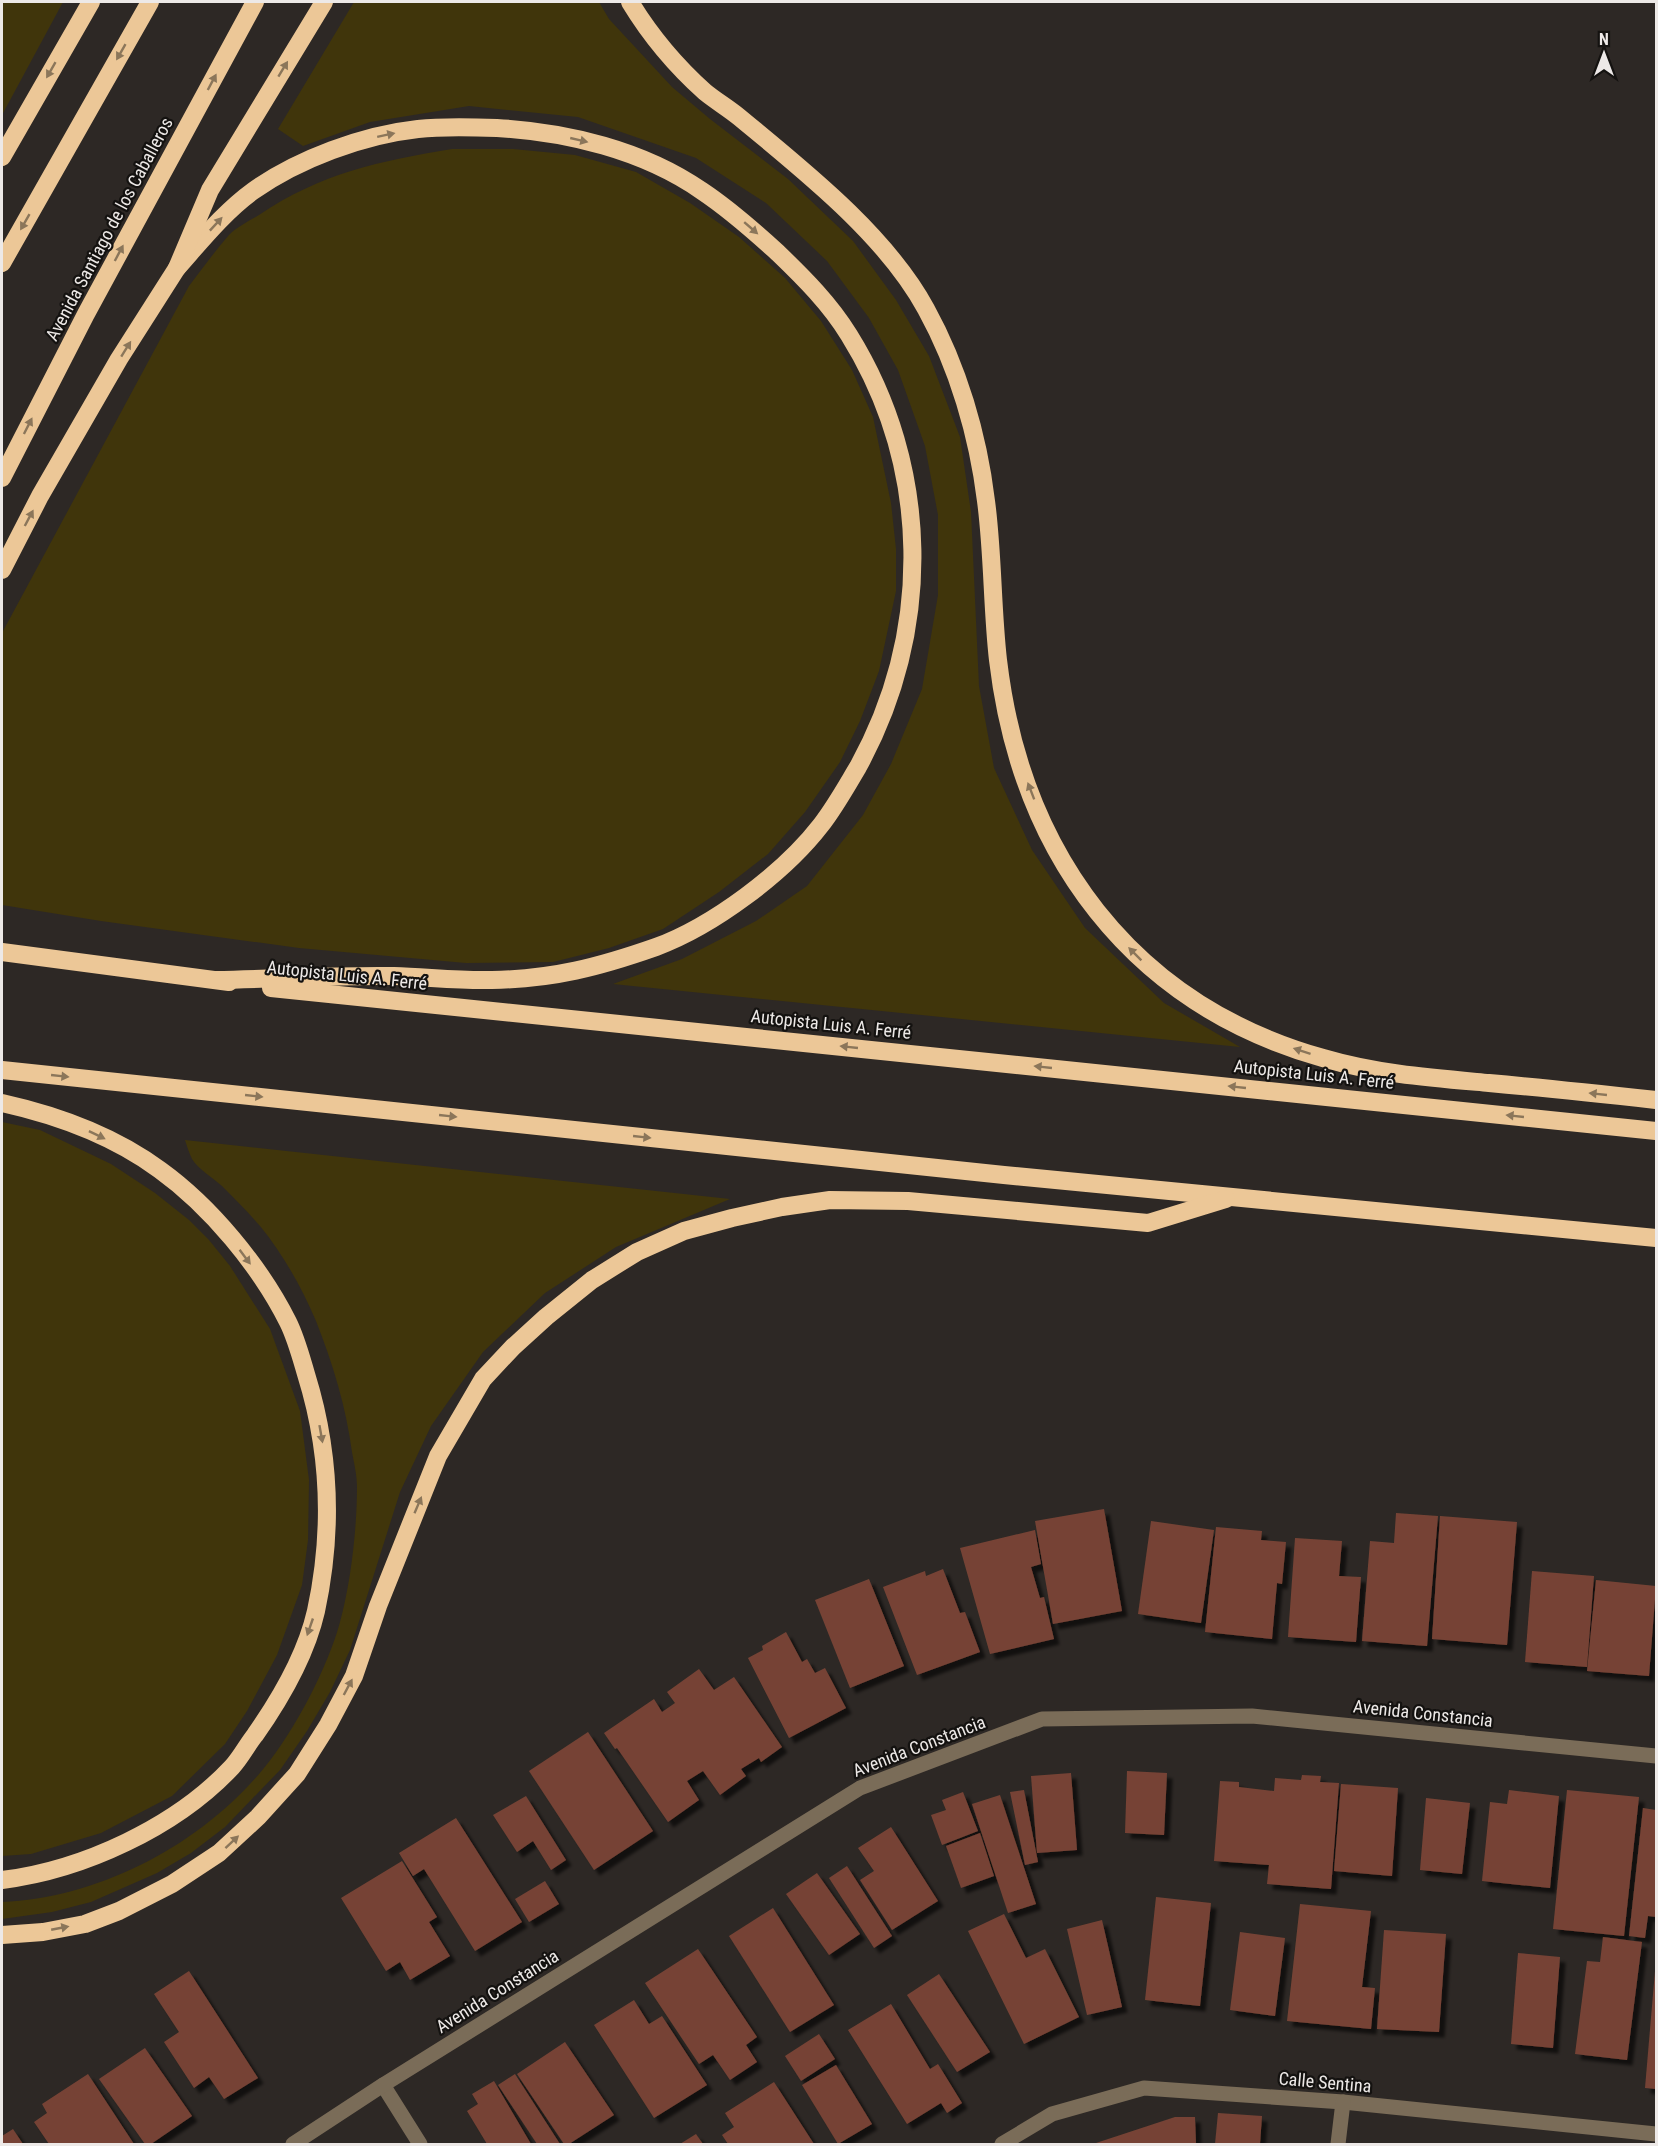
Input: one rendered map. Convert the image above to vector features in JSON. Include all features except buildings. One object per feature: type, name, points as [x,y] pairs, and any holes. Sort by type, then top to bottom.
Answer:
[{"type":"highway","points":[[2,157],[91,2]]},
{"type":"highway","points":[[2,263],[150,2]]},
{"type":"highway","name":"Avenida Santiago de los Caballeros","points":[[2,478],[86,314],[255,2]]},
{"type":"highway","points":[[177,268],[210,190],[324,2]]},
{"type":"highway","points":[[630,2],[646,28],[705,91],[801,170],[866,230],[903,272],[926,309],[950,361],[968,413],[980,463],[990,533],[998,660],[1007,718],[1015,748],[1054,846],[1076,883],[1118,936],[1139,958],[1173,986],[1204,1006],[1278,1043],[1322,1058],[1362,1068],[1409,1075],[1656,1100]]},
{"type":"highway","points":[[2,570],[40,496],[119,359],[177,268],[221,218],[250,193],[303,163],[340,148],[378,137],[417,129],[456,127],[522,130],[580,139],[645,160],[699,188],[749,226],[811,285],[848,332],[873,377],[891,420],[905,475],[912,524],[913,570],[908,622],[899,670],[885,710],[866,751],[841,797],[819,828],[790,858],[748,894],[709,921],[662,945],[573,973],[537,978],[488,980],[392,976],[216,980]]},
{"type":"highway","name":"Autopista Luis A. Ferré","points":[[2,952],[316,994],[1656,1131]]},
{"type":"highway","points":[[2,1070],[1004,1175],[1656,1238]]},
{"type":"highway","points":[[2,1103],[34,1110],[82,1128],[124,1148],[160,1170],[216,1220],[244,1254],[288,1323],[316,1404],[328,1490],[322,1571],[316,1612],[290,1678],[267,1717],[233,1766],[198,1797],[156,1827],[118,1846],[64,1867],[21,1878],[2,1880]]},
{"type":"highway","points":[[2,1935],[43,1932],[85,1923],[119,1911],[172,1884],[219,1853],[258,1817],[297,1774],[328,1725],[354,1676],[386,1586],[438,1456],[483,1379],[513,1347],[555,1310],[592,1280],[637,1252],[684,1231],[732,1218],[830,1200],[908,1201],[1148,1223],[1236,1196]]},
{"type":"street","name":"Avenida Constancia","points":[[292,2145],[383,2085],[860,1788],[1042,1719],[1252,1716],[1656,1756]]},
{"type":"street","points":[[383,2085],[420,2145]]},
{"type":"street","name":"Calle Sentina","points":[[1002,2145],[1052,2114],[1144,2088],[1343,2102],[1656,2134]]},
{"type":"street","points":[[1338,2145],[1343,2102]]},
{"type":"shaded area","points":[[2,2],[63,2],[2,115]]},
{"type":"shaded area","points":[[354,2],[599,2],[609,19],[672,87],[788,179],[853,241],[896,300],[929,356],[960,437],[971,512],[979,686],[994,768],[1032,850],[1085,928],[1164,1003],[1240,1047],[613,984],[682,959],[756,921],[807,886],[863,815],[891,764],[922,689],[938,595],[938,515],[925,446],[898,370],[869,318],[827,261],[766,203],[696,158],[578,117],[469,106],[370,122],[303,146],[278,129]]},
{"type":"shaded area","points":[[452,149],[513,149],[575,155],[636,172],[690,203],[739,237],[785,278],[821,321],[852,370],[873,417],[891,503],[896,549],[896,591],[879,671],[860,721],[840,762],[805,812],[768,854],[719,892],[663,929],[609,948],[553,962],[466,963],[299,948],[2,905],[2,633],[189,286],[229,235],[305,189],[376,164]]},
{"type":"shaded area","points":[[2,1122],[40,1130],[111,1164],[155,1193],[189,1220],[209,1240],[230,1266],[270,1329],[300,1411],[309,1480],[308,1540],[302,1585],[277,1655],[247,1711],[225,1744],[172,1796],[101,1833],[31,1854],[2,1856]]},
{"type":"shaded area","points":[[185,1140],[730,1199],[616,1247],[545,1293],[483,1352],[431,1426],[400,1492],[350,1650],[330,1692],[280,1770],[225,1827],[191,1853],[157,1873],[91,1902],[52,1912],[2,1919],[2,1902],[39,1898],[76,1890],[112,1878],[146,1862],[180,1843],[239,1795],[264,1768],[298,1718],[319,1678],[335,1640],[344,1606],[355,1537],[357,1483],[346,1419],[328,1353],[305,1296],[276,1248],[260,1226],[222,1186],[195,1163]]}]
